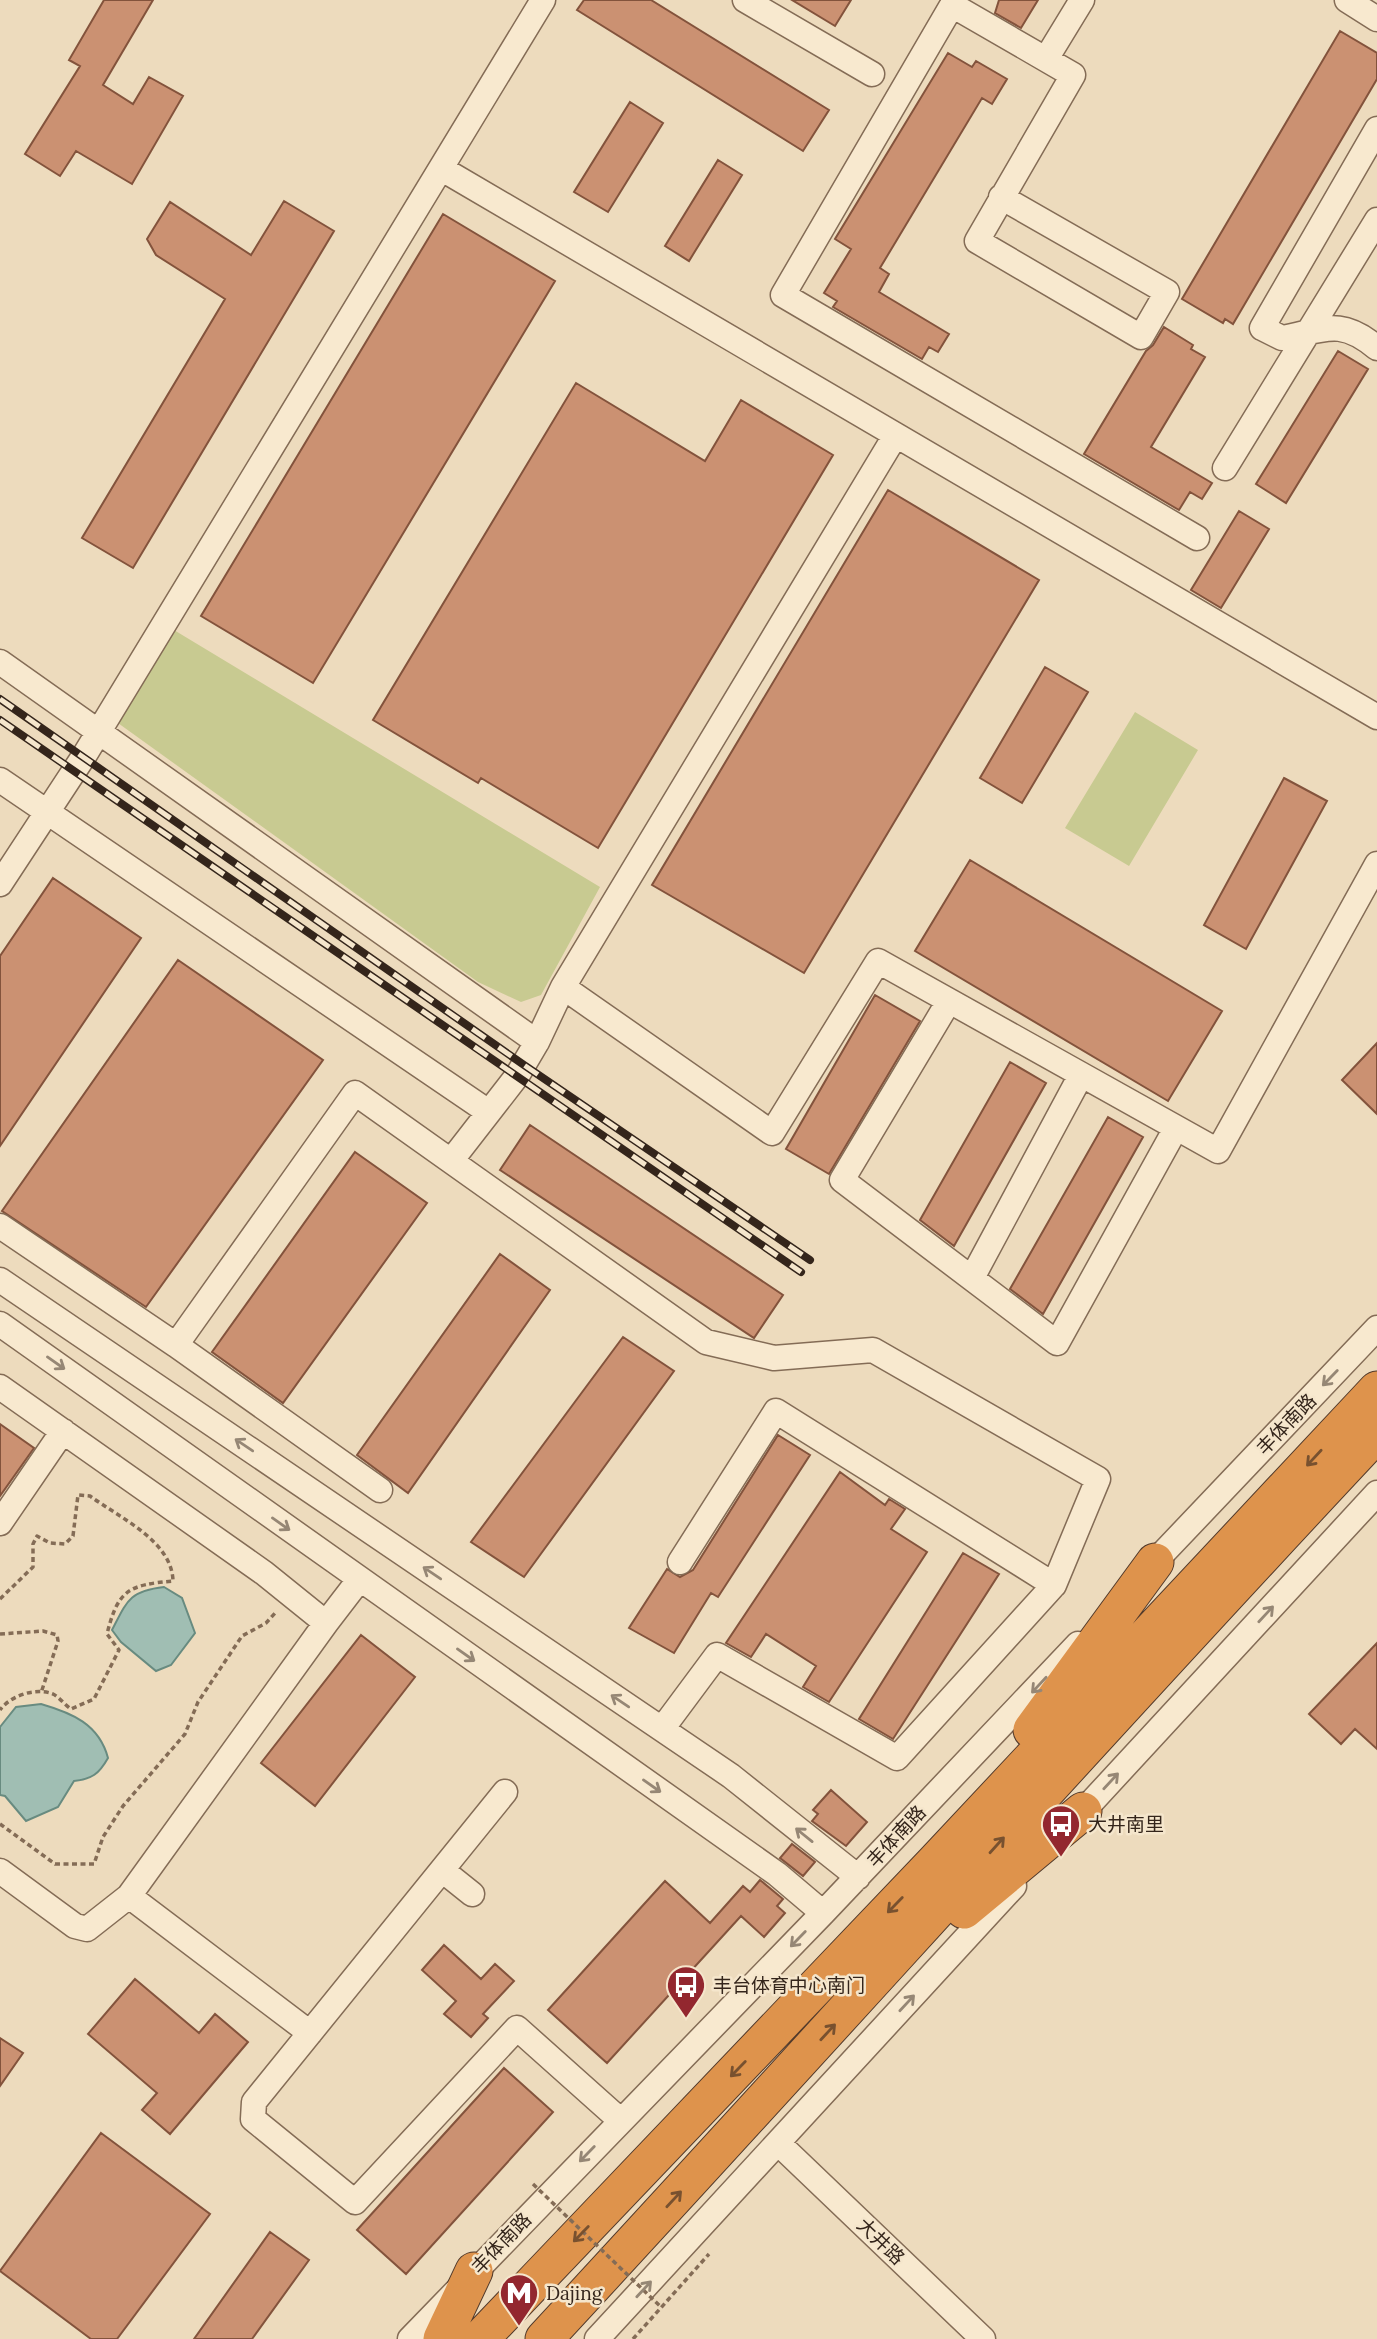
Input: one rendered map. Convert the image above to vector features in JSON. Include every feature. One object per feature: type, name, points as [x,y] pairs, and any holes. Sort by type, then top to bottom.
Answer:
[{"type":"highway","points":[[544,2339],[869,1988],[1154,1649],[1377,1390]]},
{"type":"highway","points":[[480,2339],[936,1861],[1377,1433]]},
{"type":"highway","points":[[936,1861],[1155,1562]]},
{"type":"highway","points":[[869,1988],[1083,1811]]},
{"type":"highway","points":[[442,2339],[474,2272]]},
{"type":"street","points":[[0,884],[98,732],[543,0]]},
{"type":"street","points":[[746,0],[872,75]]},
{"type":"street","points":[[1046,59],[1082,0]]},
{"type":"street","points":[[1348,0],[1377,19]]},
{"type":"street","points":[[1000,197],[1167,292],[1141,337],[976,242],[1000,197],[1073,75],[953,3],[783,295],[1197,538]]},
{"type":"street","points":[[1377,129],[1262,328],[1282,338],[1330,326],[1348,330],[1377,348]]},
{"type":"street","points":[[442,169],[1377,718]]},
{"type":"street","points":[[1225,468],[1377,220]]},
{"type":"street","points":[[451,1161],[487,1111],[517,1076],[537,1042],[563,987],[895,436]]},
{"type":"street","points":[[0,662],[537,1042]]},
{"type":"street","points":[[0,779],[487,1111]]},
{"type":"street","points":[[563,987],[772,1133],[878,961],[1218,1151],[1377,864]]},
{"type":"street","points":[[948,1001],[842,1180],[1057,1343],[1177,1128]]},
{"type":"street","points":[[972,1278],[1081,1075]]},
{"type":"street","points":[[176,1345],[355,1093],[706,1342],[774,1359],[873,1350],[1098,1479],[1054,1585],[897,1758],[717,1655],[662,1729]]},
{"type":"street","points":[[0,1226],[176,1345],[380,1490]]},
{"type":"street","points":[[0,1280],[731,1776],[858,1877]]},
{"type":"street","points":[[0,1324],[777,1874],[823,1913]]},
{"type":"street","name":"丰体南路","points":[[410,2339],[858,1877],[1377,1328]]},
{"type":"street","points":[[0,1387],[326,1623]]},
{"type":"street","points":[[680,1562],[776,1411],[1054,1585]]},
{"type":"street","points":[[0,1523],[63,1431]]},
{"type":"street","points":[[597,2339],[1377,1493]]},
{"type":"street","points":[[0,1871],[75,1926],[87,1929],[129,1896],[359,1580]]},
{"type":"street","points":[[505,1792],[254,2102],[253,2119],[355,2202],[517,2028],[620,2120]]},
{"type":"street","points":[[442,1870],[472,1894]]},
{"type":"street","points":[[129,1896],[310,2033]]},
{"type":"street","name":"大井路","points":[[778,2143],[983,2339]]},
{"type":"path","points":[[0,1599],[33,1567],[33,1544],[37,1536],[50,1543],[65,1544],[73,1536],[78,1495],[90,1496],[166,1552],[173,1571],[173,1581],[132,1587],[115,1605],[107,1634],[120,1650],[94,1699],[71,1709],[52,1694],[19,1695],[5,1703],[0,1710]]},
{"type":"path","points":[[0,1825],[55,1864],[94,1864],[103,1837],[123,1806],[185,1734],[198,1702],[242,1636],[266,1623],[289,1594]]},
{"type":"path","points":[[0,1634],[43,1630],[57,1635],[58,1641],[41,1693]]},
{"type":"path","points":[[533,2184],[662,2307]]},
{"type":"path","points":[[633,2339],[717,2244]]},
{"type":"green space","points":[[164,624],[600,887],[541,995],[521,1002],[478,982],[111,718]]},
{"type":"green space","points":[[1135,712],[1198,750],[1129,866],[1065,828]]},
{"type":"water","points":[[164,1587],[182,1598],[195,1633],[171,1665],[156,1671],[121,1642],[112,1630],[130,1599],[143,1591]]},
{"type":"water","points":[[41,1704],[63,1711],[91,1728],[104,1746],[108,1758],[94,1775],[74,1781],[58,1807],[26,1821],[5,1796],[0,1795],[0,1727],[16,1707]]},
{"type":"building","points":[[104,0],[153,0],[103,85],[133,104],[149,77],[183,96],[132,184],[76,151],[60,176],[25,154],[80,66],[69,60]]},
{"type":"building","points":[[584,0],[651,0],[829,110],[803,151],[577,10]]},
{"type":"building","points":[[792,0],[851,0],[835,26]]},
{"type":"building","points":[[999,0],[1038,0],[1021,28],[995,13]]},
{"type":"building","points":[[1340,31],[1377,53],[1377,79],[1233,324],[1225,319],[1223,323],[1182,299]]},
{"type":"building","points":[[948,53],[972,67],[976,61],[1007,79],[992,104],[982,98],[880,268],[889,274],[879,292],[949,334],[938,352],[929,347],[922,359],[833,307],[837,301],[824,293],[851,249],[835,239]]},
{"type":"building","points":[[630,102],[663,123],[608,212],[574,192]]},
{"type":"building","points":[[718,160],[742,175],[689,261],[665,246]]},
{"type":"building","points":[[284,201],[334,231],[133,568],[82,538],[225,299],[156,255],[147,239],[170,202],[251,255]]},
{"type":"building","points":[[443,214],[555,281],[313,683],[201,616]]},
{"type":"building","points":[[1164,327],[1193,345],[1191,349],[1205,357],[1151,447],[1212,483],[1202,499],[1190,492],[1179,510],[1084,454],[1146,351]]},
{"type":"building","points":[[1338,351],[1368,369],[1286,503],[1256,484]]},
{"type":"building","points":[[576,383],[705,461],[741,400],[833,455],[598,848],[481,778],[478,783],[373,720]]},
{"type":"building","points":[[888,490],[1039,580],[804,973],[652,885]]},
{"type":"building","points":[[1239,511],[1269,529],[1221,608],[1191,590]]},
{"type":"building","points":[[1045,667],[1088,692],[1022,803],[980,778]]},
{"type":"building","points":[[1284,778],[1327,801],[1246,949],[1204,925]]},
{"type":"building","points":[[970,860],[1222,1011],[1168,1101],[915,951]]},
{"type":"building","points":[[53,878],[141,938],[0,1146],[0,956]]},
{"type":"building","points":[[178,960],[323,1060],[146,1307],[2,1211]]},
{"type":"building","points":[[875,995],[920,1021],[829,1174],[786,1149]]},
{"type":"building","points":[[1377,1043],[1377,1114],[1342,1080]]},
{"type":"building","points":[[1010,1062],[1046,1083],[954,1246],[920,1220]]},
{"type":"building","points":[[1108,1117],[1143,1137],[1043,1314],[1010,1289]]},
{"type":"building","points":[[530,1125],[783,1295],[754,1338],[500,1170]]},
{"type":"building","points":[[355,1152],[427,1203],[283,1403],[212,1352]]},
{"type":"building","points":[[500,1254],[550,1290],[408,1493],[357,1455]]},
{"type":"building","points":[[623,1337],[674,1371],[524,1577],[471,1542]]},
{"type":"building","points":[[0,1424],[34,1448],[0,1496]]},
{"type":"building","points":[[778,1435],[810,1455],[718,1597],[711,1593],[674,1653],[629,1628],[667,1569],[680,1577],[693,1570]]},
{"type":"building","points":[[840,1472],[885,1505],[889,1499],[905,1509],[891,1529],[927,1552],[829,1702],[803,1687],[816,1666],[766,1634],[751,1657],[726,1643]]},
{"type":"building","points":[[963,1553],[999,1574],[893,1739],[859,1719]]},
{"type":"building","points":[[361,1635],[415,1677],[315,1806],[261,1763]]},
{"type":"building","points":[[1377,1643],[1377,1749],[1355,1729],[1341,1744],[1309,1714]]},
{"type":"building","points":[[831,1790],[867,1822],[846,1846],[812,1821],[818,1814],[813,1810]]},
{"type":"building","points":[[792,1844],[815,1862],[803,1876],[780,1858]]},
{"type":"building","points":[[760,1880],[783,1899],[777,1906],[785,1913],[764,1937],[741,1916],[607,2063],[548,2010],[665,1881],[710,1923],[743,1886],[750,1892]]},
{"type":"building","points":[[444,1945],[481,1979],[495,1964],[514,1981],[483,2014],[488,2018],[471,2037],[444,2014],[456,2001],[422,1970]]},
{"type":"building","points":[[135,1979],[199,2033],[215,2014],[248,2042],[170,2134],[142,2110],[157,2093],[88,2034]]},
{"type":"building","points":[[0,2038],[23,2053],[0,2086]]},
{"type":"building","points":[[504,2068],[553,2112],[406,2274],[357,2230]]},
{"type":"building","points":[[101,2133],[210,2214],[117,2339],[91,2339],[0,2271]]},
{"type":"building","points":[[270,2232],[309,2260],[252,2339],[194,2339]]},
{"type":"railway","points":[[0,699],[524,1065],[810,1260]]},
{"type":"railway","points":[[0,720],[801,1272]]},
{"type":"place","name":"大井南里","points":[[1061,1858]]},
{"type":"place","name":"丰台体育中心南门","points":[[686,2019]]},
{"type":"place","name":"Dajing","points":[[519,2327]]}]
